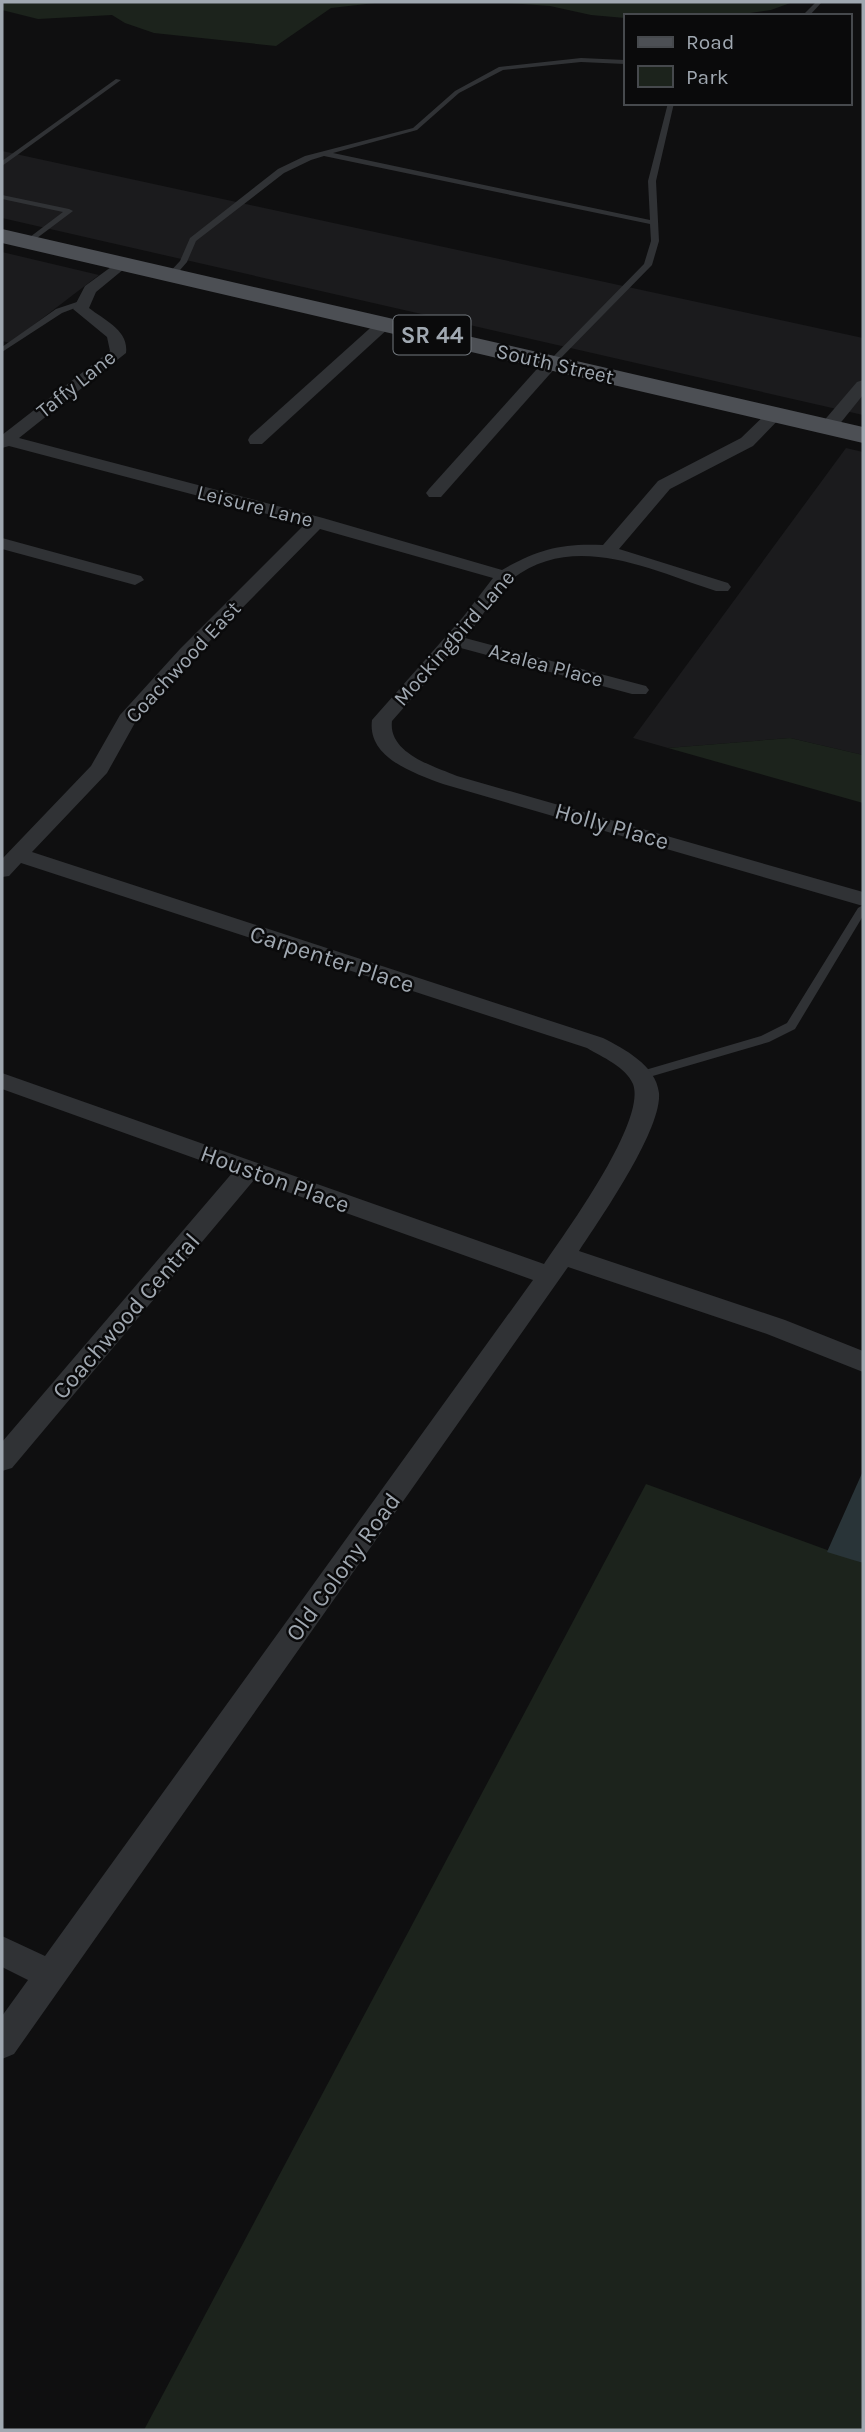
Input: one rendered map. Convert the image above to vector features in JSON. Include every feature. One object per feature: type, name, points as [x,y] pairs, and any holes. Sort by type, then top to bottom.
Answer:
[{"type":"main road","name":"South Street","points":[[2,236],[863,435]]},
{"type":"street","points":[[80,303],[86,293],[122,264]]},
{"type":"street","name":"Taffy Lane","points":[[4,441],[118,353],[120,348],[117,338],[81,309],[80,303]]},
{"type":"street","points":[[257,440],[384,324]]},
{"type":"street","points":[[435,493],[551,363]]},
{"type":"street","points":[[828,427],[863,385]]},
{"type":"street","points":[[608,551],[664,485],[747,442],[775,415]]},
{"type":"street","name":"Leisure Lane","points":[[4,441],[317,522],[504,576]]},
{"type":"street","name":"Coachwood East","points":[[2,871],[100,769],[127,719],[187,653],[317,522]]},
{"type":"street","points":[[2,543],[135,580]]},
{"type":"street","name":"Mockingbird Lane","points":[[380,725],[504,576],[529,560],[557,551],[608,551],[722,587]]},
{"type":"street","name":"Azalea Place","points":[[453,640],[639,690]]},
{"type":"street","name":"Holly Place","points":[[380,725],[387,744],[401,758],[423,770],[863,899]]},
{"type":"street","name":"Carpenter Place","points":[[18,855],[595,1043],[631,1065],[639,1076]]},
{"type":"street","name":"Old Colony Road","points":[[2,2043],[556,1265],[606,1188],[636,1132],[648,1103],[647,1091],[639,1076]]},
{"type":"street","name":"Houston Place","points":[[2,1081],[249,1170],[556,1265],[776,1328],[863,1362]]},
{"type":"street","name":"Coachwood Central","points":[[2,1460],[249,1170]]},
{"type":"street","points":[[2,1951],[50,1975]]},
{"type":"lane","points":[[806,14],[819,2]]},
{"type":"lane","points":[[172,275],[183,262],[193,240],[281,171],[323,154],[415,129],[457,92],[501,68],[581,60],[624,62]]},
{"type":"lane","points":[[2,164],[118,80]]},
{"type":"lane","points":[[551,363],[648,265],[655,241],[652,181],[671,105]]},
{"type":"lane","points":[[323,154],[654,223]]},
{"type":"lane","points":[[2,197],[69,211],[29,242]]},
{"type":"lane","points":[[2,210],[15,200]]},
{"type":"lane","points":[[2,350],[59,311],[80,303]]},
{"type":"lane","points":[[639,1076],[765,1039],[791,1026],[863,908]]},
{"type":"shaded area","points":[[2,151],[863,338],[863,415],[2,218]]},
{"type":"shaded area","points":[[2,252],[99,275],[10,343],[2,341]]},
{"type":"shaded area","points":[[846,448],[863,452],[863,755],[790,738],[668,748],[633,738]]},
{"type":"shaded area","points":[[863,1471],[863,1563],[827,1552]]},
{"type":"green space","points":[[2,2],[384,2],[331,8],[276,46],[154,33],[125,23],[112,15],[38,19],[2,10]]},
{"type":"green space","points":[[494,2],[793,2],[771,10],[743,14],[624,14],[624,18],[591,15],[550,6]]},
{"type":"green space","points":[[790,738],[863,755],[863,803],[668,748]]},
{"type":"green space","points":[[646,1484],[863,1563],[863,2430],[144,2430]]}]
